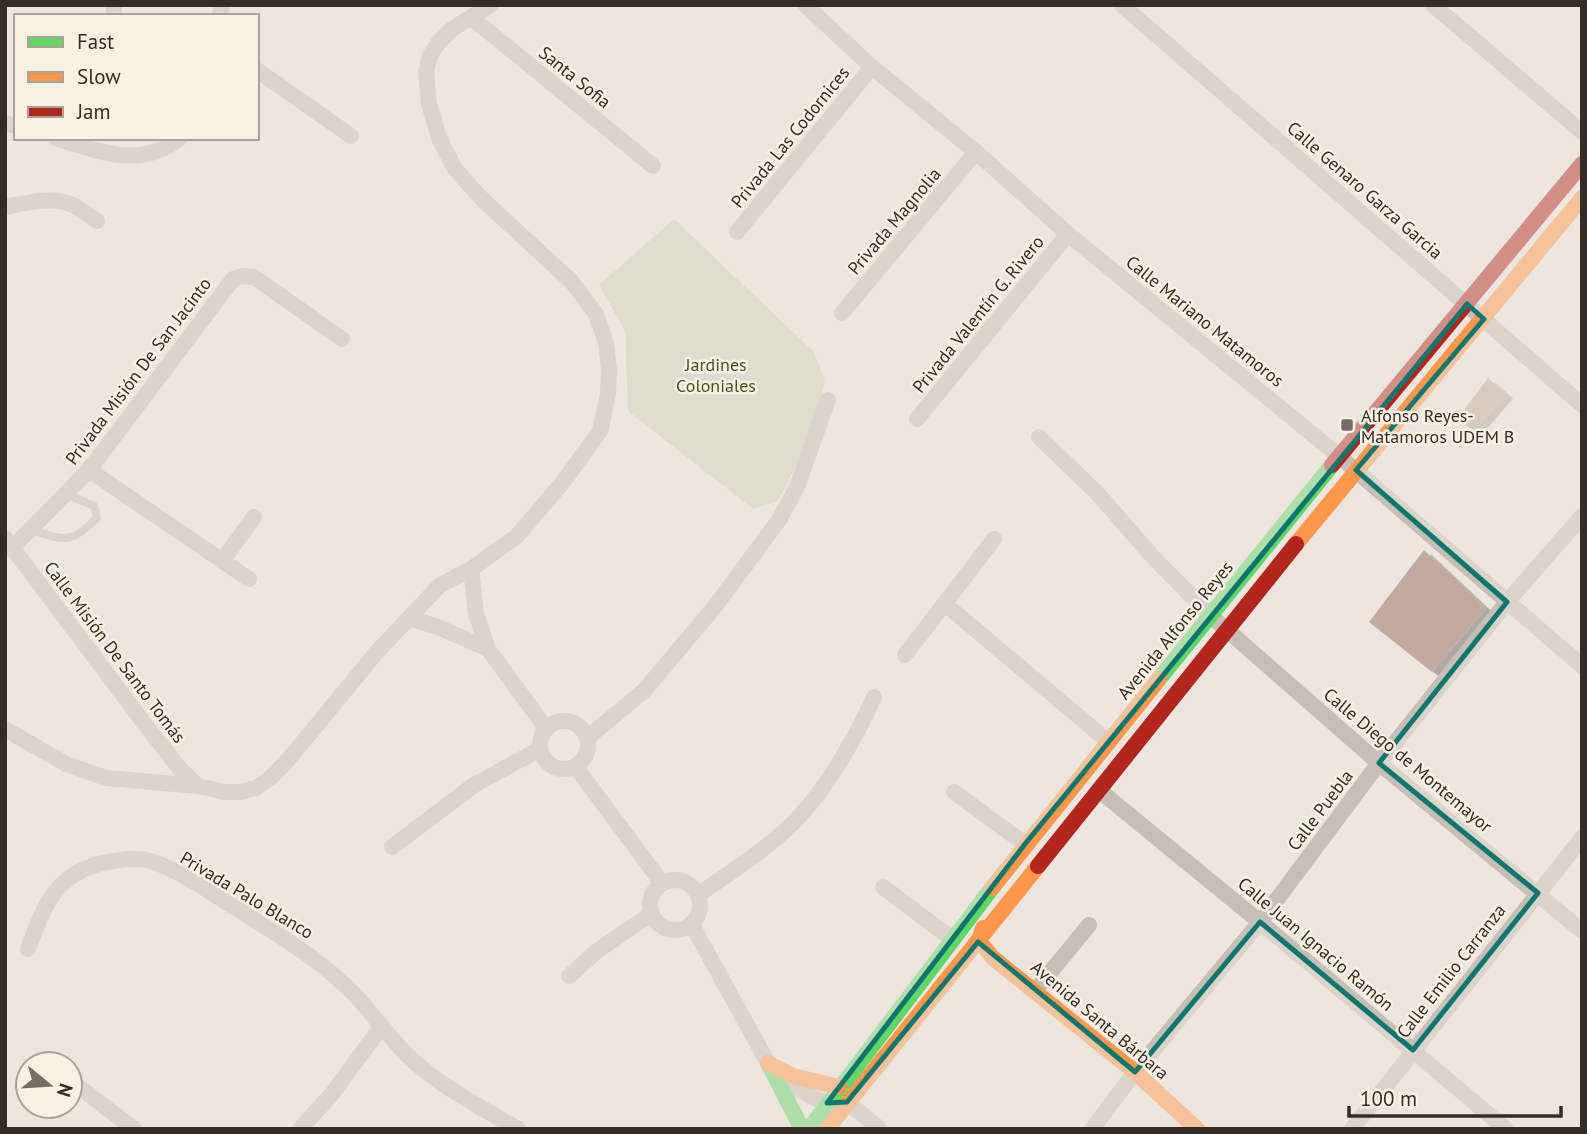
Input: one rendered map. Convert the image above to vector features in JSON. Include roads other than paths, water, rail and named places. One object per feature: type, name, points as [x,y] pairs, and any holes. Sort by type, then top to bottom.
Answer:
[{"type":"main road","name":"Avenida Alfonso Reyes","points":[[809,1129],[1025,844],[1339,456],[1582,164]]},
{"type":"main road","points":[[827,1129],[1356,470],[1582,198]]},
{"type":"main road","points":[[979,942],[984,925],[1015,874],[1025,844]]},
{"type":"main road","name":"Avenida Santa Bárbara","points":[[979,942],[993,958],[1135,1072],[1198,1129]]},
{"type":"main road","points":[[768,1063],[793,1076],[839,1087]]},
{"type":"main road","points":[[768,1063],[802,1129]]},
{"type":"street","points":[[5,729],[66,764],[106,778],[198,786],[224,792],[242,792],[256,788],[288,760],[340,695],[440,585],[471,569],[517,536],[563,482],[600,431],[608,394],[609,370],[606,343],[596,314],[583,295],[482,199],[456,169],[439,138],[429,104],[426,71],[430,55],[452,29],[491,5]]},
{"type":"street","name":"Calle Mariano Matamoros","points":[[805,5],[1068,234],[1356,470],[1582,666]]},
{"type":"street","name":"Calle Genaro Garza Garcia","points":[[1123,5],[1582,405]]},
{"type":"street","points":[[1433,5],[1582,132]]},
{"type":"street","name":"Santa Sofia","points":[[472,18],[653,166]]},
{"type":"street","name":"Privada Las Codornices","points":[[737,232],[872,66]]},
{"type":"street","points":[[259,71],[351,136]]},
{"type":"street","points":[[69,140],[103,145],[133,157],[155,153],[168,148],[178,140]]},
{"type":"street","name":"Privada Magnolia","points":[[842,313],[976,152]]},
{"type":"street","points":[[5,207],[27,202],[61,202],[73,205],[97,220]]},
{"type":"street","name":"Privada Valentín G. Rivero","points":[[917,419],[1068,234]]},
{"type":"street","name":"Privada Misión De San Jacinto","points":[[9,543],[30,530],[89,470],[233,279],[242,276],[254,277],[342,339]]},
{"type":"street","points":[[587,738],[644,691],[716,605],[779,520],[797,487],[828,400]]},
{"type":"street","name":"Calle Diego de Montemayor","points":[[1039,437],[1098,494],[1153,557],[1228,631],[1379,763],[1582,931]]},
{"type":"street","points":[[89,470],[249,579]]},
{"type":"street","name":"Calle Puebla","points":[[1092,1129],[1135,1072],[1260,922],[1379,763],[1507,602],[1582,516]]},
{"type":"street","points":[[222,561],[254,517]]},
{"type":"street","points":[[905,655],[994,539]]},
{"type":"street","name":"Calle Misión De Santo Tomás","points":[[9,543],[144,723],[180,769],[198,786]]},
{"type":"street","points":[[471,569],[476,614],[488,649],[546,729]]},
{"type":"street","points":[[945,604],[1109,743]]},
{"type":"street","points":[[408,618],[438,627],[488,649]]},
{"type":"street","points":[[698,895],[757,854],[798,818],[858,733],[874,697]]},
{"type":"street","points":[[554,723],[574,723],[582,729],[587,738],[586,754],[575,766],[568,769],[553,767],[542,756],[542,735],[554,723]]},
{"type":"street","points":[[392,847],[474,785],[540,749]]},
{"type":"street","points":[[575,766],[662,883]]},
{"type":"street","name":"Calle Juan Ignacio Ramón","points":[[1100,791],[1506,1129]]},
{"type":"street","points":[[954,792],[1025,844]]},
{"type":"street","name":"Calle Emilio Carranza","points":[[1352,1129],[1582,838]]},
{"type":"street","name":"Privada Palo Blanco","points":[[28,950],[45,906],[65,878],[104,862],[133,859],[149,861],[188,878],[303,949],[354,994],[407,1055],[514,1128]]},
{"type":"street","points":[[683,881],[692,886],[698,895],[700,911],[692,925],[674,931],[665,929],[657,924],[651,914],[652,894],[662,883],[683,881]]},
{"type":"street","points":[[883,887],[953,939]]},
{"type":"street","points":[[569,976],[597,951],[651,914]]},
{"type":"street","points":[[692,925],[768,1063],[802,1092],[827,1103],[847,1102],[880,1129]]},
{"type":"street","points":[[1035,991],[1089,925]]},
{"type":"street","points":[[300,1129],[354,1066],[382,1026]]},
{"type":"street","points":[[84,1091],[134,1129]]},
{"type":"lane","points":[[30,530],[68,539],[80,535],[97,518],[94,506],[66,494]]},
{"type":"place","name":"Alfonso Reyes- Matamoros UDEM B","points":[[1347,425]]},
{"type":"park label","name":"Jardines Coloniales","points":[[716,374]]}]
